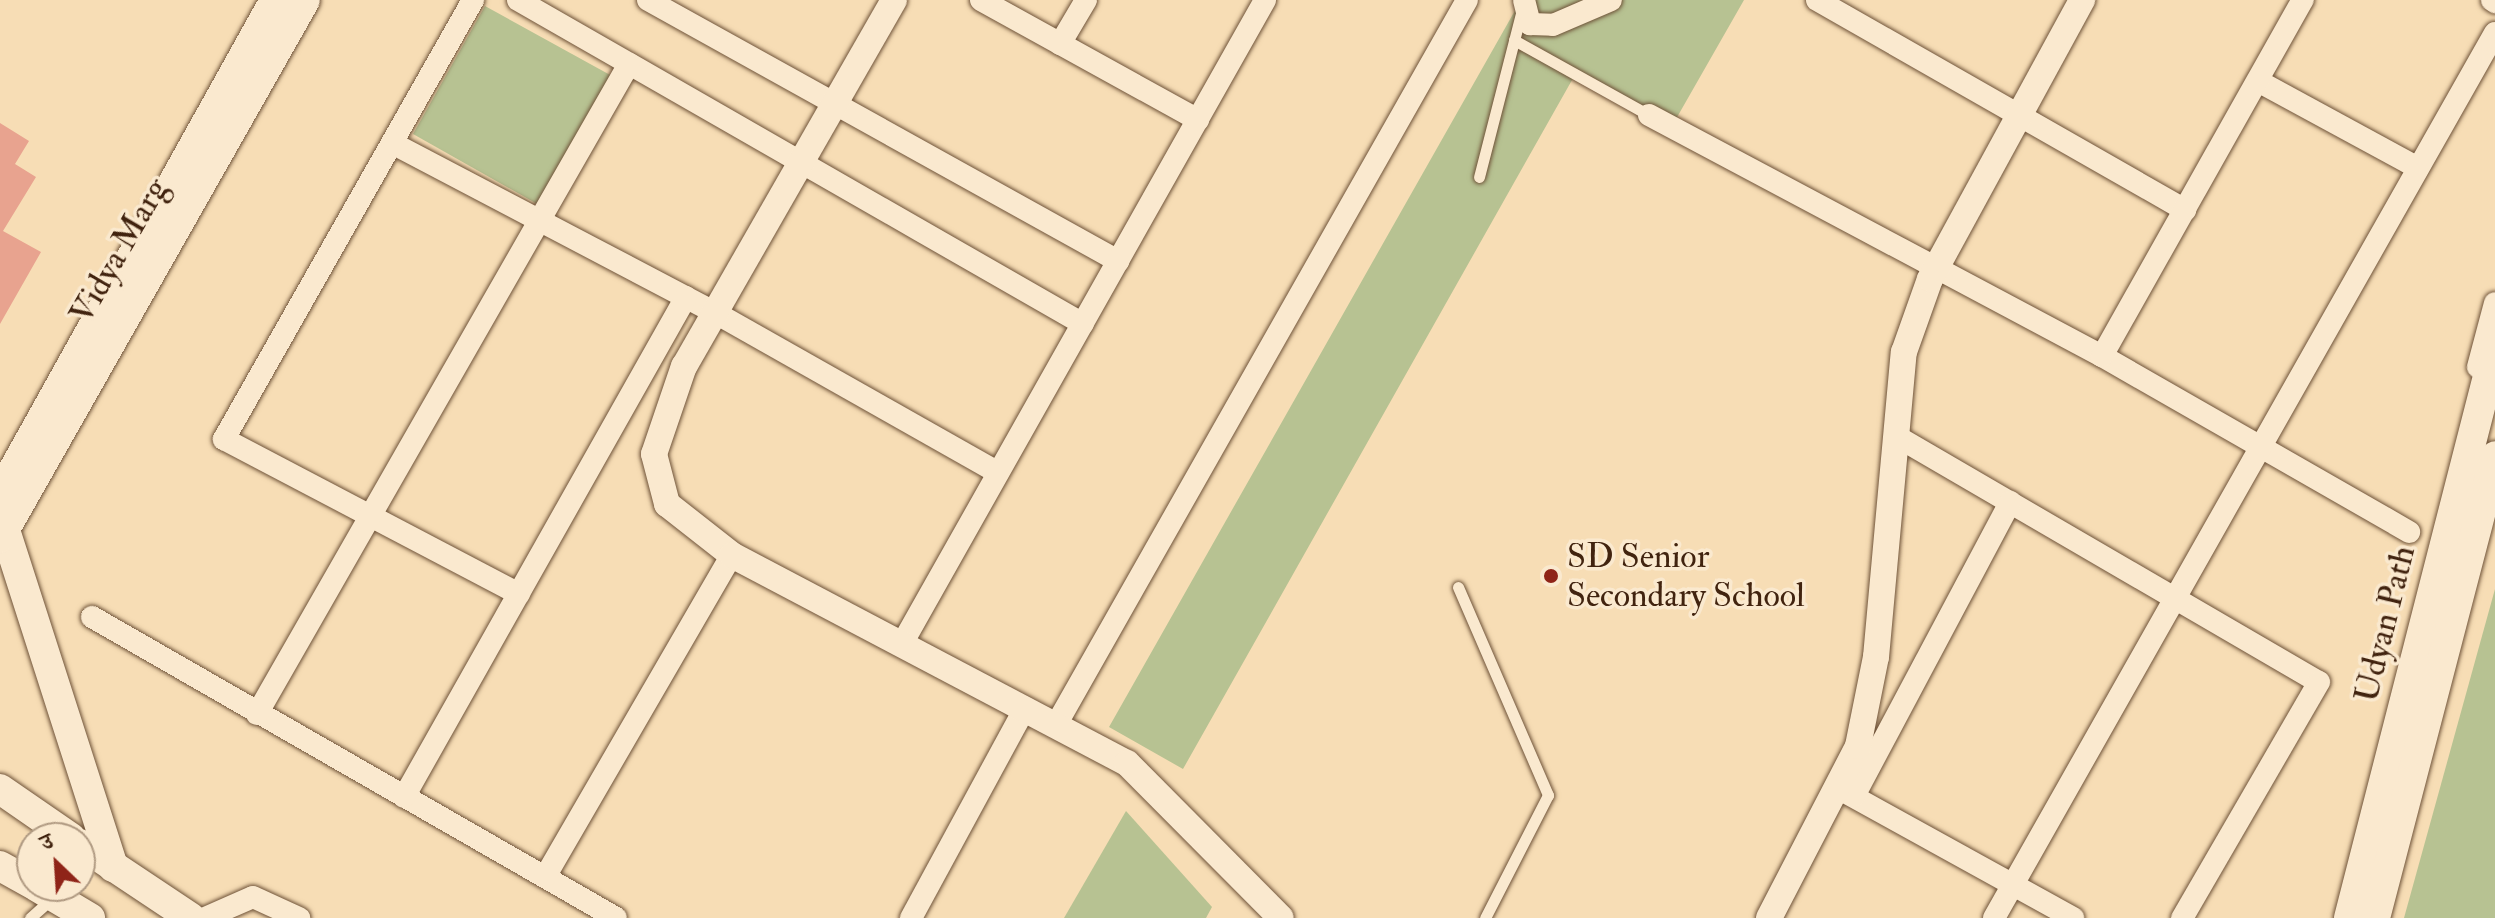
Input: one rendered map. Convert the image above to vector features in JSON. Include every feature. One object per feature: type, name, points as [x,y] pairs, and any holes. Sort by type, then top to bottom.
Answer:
[{"type":"main road","name":"Vidya Marg","points":[[0,494],[275,0]]},
{"type":"main road","name":"Vidya Marg","points":[[2,534],[305,0]]},
{"type":"main road","name":"Udyan Path","points":[[2349,918],[2495,349]]},
{"type":"main road","name":"Udyan Path","points":[[2375,918],[2495,456]]},
{"type":"main road","points":[[2,534],[113,867]]},
{"type":"main road","points":[[0,789],[48,822]]},
{"type":"main road","points":[[96,855],[191,918]]},
{"type":"main road","points":[[60,902],[84,916]]},
{"type":"street","points":[[473,0],[224,439],[519,594]]},
{"type":"street","points":[[518,0],[1083,324]]},
{"type":"street","points":[[648,0],[1118,261]]},
{"type":"street","points":[[894,0],[684,366],[654,454],[667,504],[732,555],[903,642],[1127,763],[1281,918]]},
{"type":"street","points":[[981,0],[1198,120]]},
{"type":"street","points":[[1060,44],[1086,0]]},
{"type":"street","points":[[903,642],[1265,0]]},
{"type":"street","points":[[1056,725],[1467,0]]},
{"type":"street","points":[[1524,3],[1530,24],[1553,25],[1611,0]]},
{"type":"street","points":[[1817,0],[1846,7],[2020,116],[2185,210]]},
{"type":"street","points":[[1845,791],[1858,746],[1876,657],[1904,352],[1935,271],[2082,0]]},
{"type":"street","points":[[2102,356],[2303,0]]},
{"type":"street","points":[[1994,918],[2495,33]]},
{"type":"street","points":[[257,714],[372,519],[629,64]]},
{"type":"street","points":[[2258,81],[2418,168]]},
{"type":"street","points":[[1649,115],[1935,271],[2102,356],[2409,532]]},
{"type":"street","points":[[392,143],[714,312],[998,473]]},
{"type":"street","points":[[404,797],[686,297]]},
{"type":"street","points":[[2334,918],[2495,303]]},
{"type":"street","points":[[1896,436],[2319,682],[2182,918]]},
{"type":"street","points":[[1769,918],[2010,502]]},
{"type":"street","points":[[545,877],[732,555]]},
{"type":"street","points":[[92,617],[616,918]]},
{"type":"street","points":[[911,918],[1025,708]]},
{"type":"street","points":[[1845,791],[2073,918]]},
{"type":"street","points":[[205,918],[253,897],[299,918]]},
{"type":"lane","points":[[1479,177],[1524,3]]},
{"type":"lane","points":[[1514,40],[1649,115]]},
{"type":"lane","points":[[1458,587],[1548,795],[1485,918]]},
{"type":"green space","points":[[1521,0],[1744,0],[1672,126],[1576,73],[1183,769],[1109,727]]},
{"type":"green space","points":[[485,6],[612,76],[539,205],[413,134]]},
{"type":"green space","points":[[2495,589],[2495,918],[2404,918]]},
{"type":"green space","points":[[1126,811],[1212,907],[1206,918],[1064,918]]},
{"type":"building","points":[[0,123],[29,141],[15,164],[36,177],[3,231],[41,252],[0,324]]},
{"type":"place","name":"SD Senior Secondary School","points":[[1551,576]]}]
